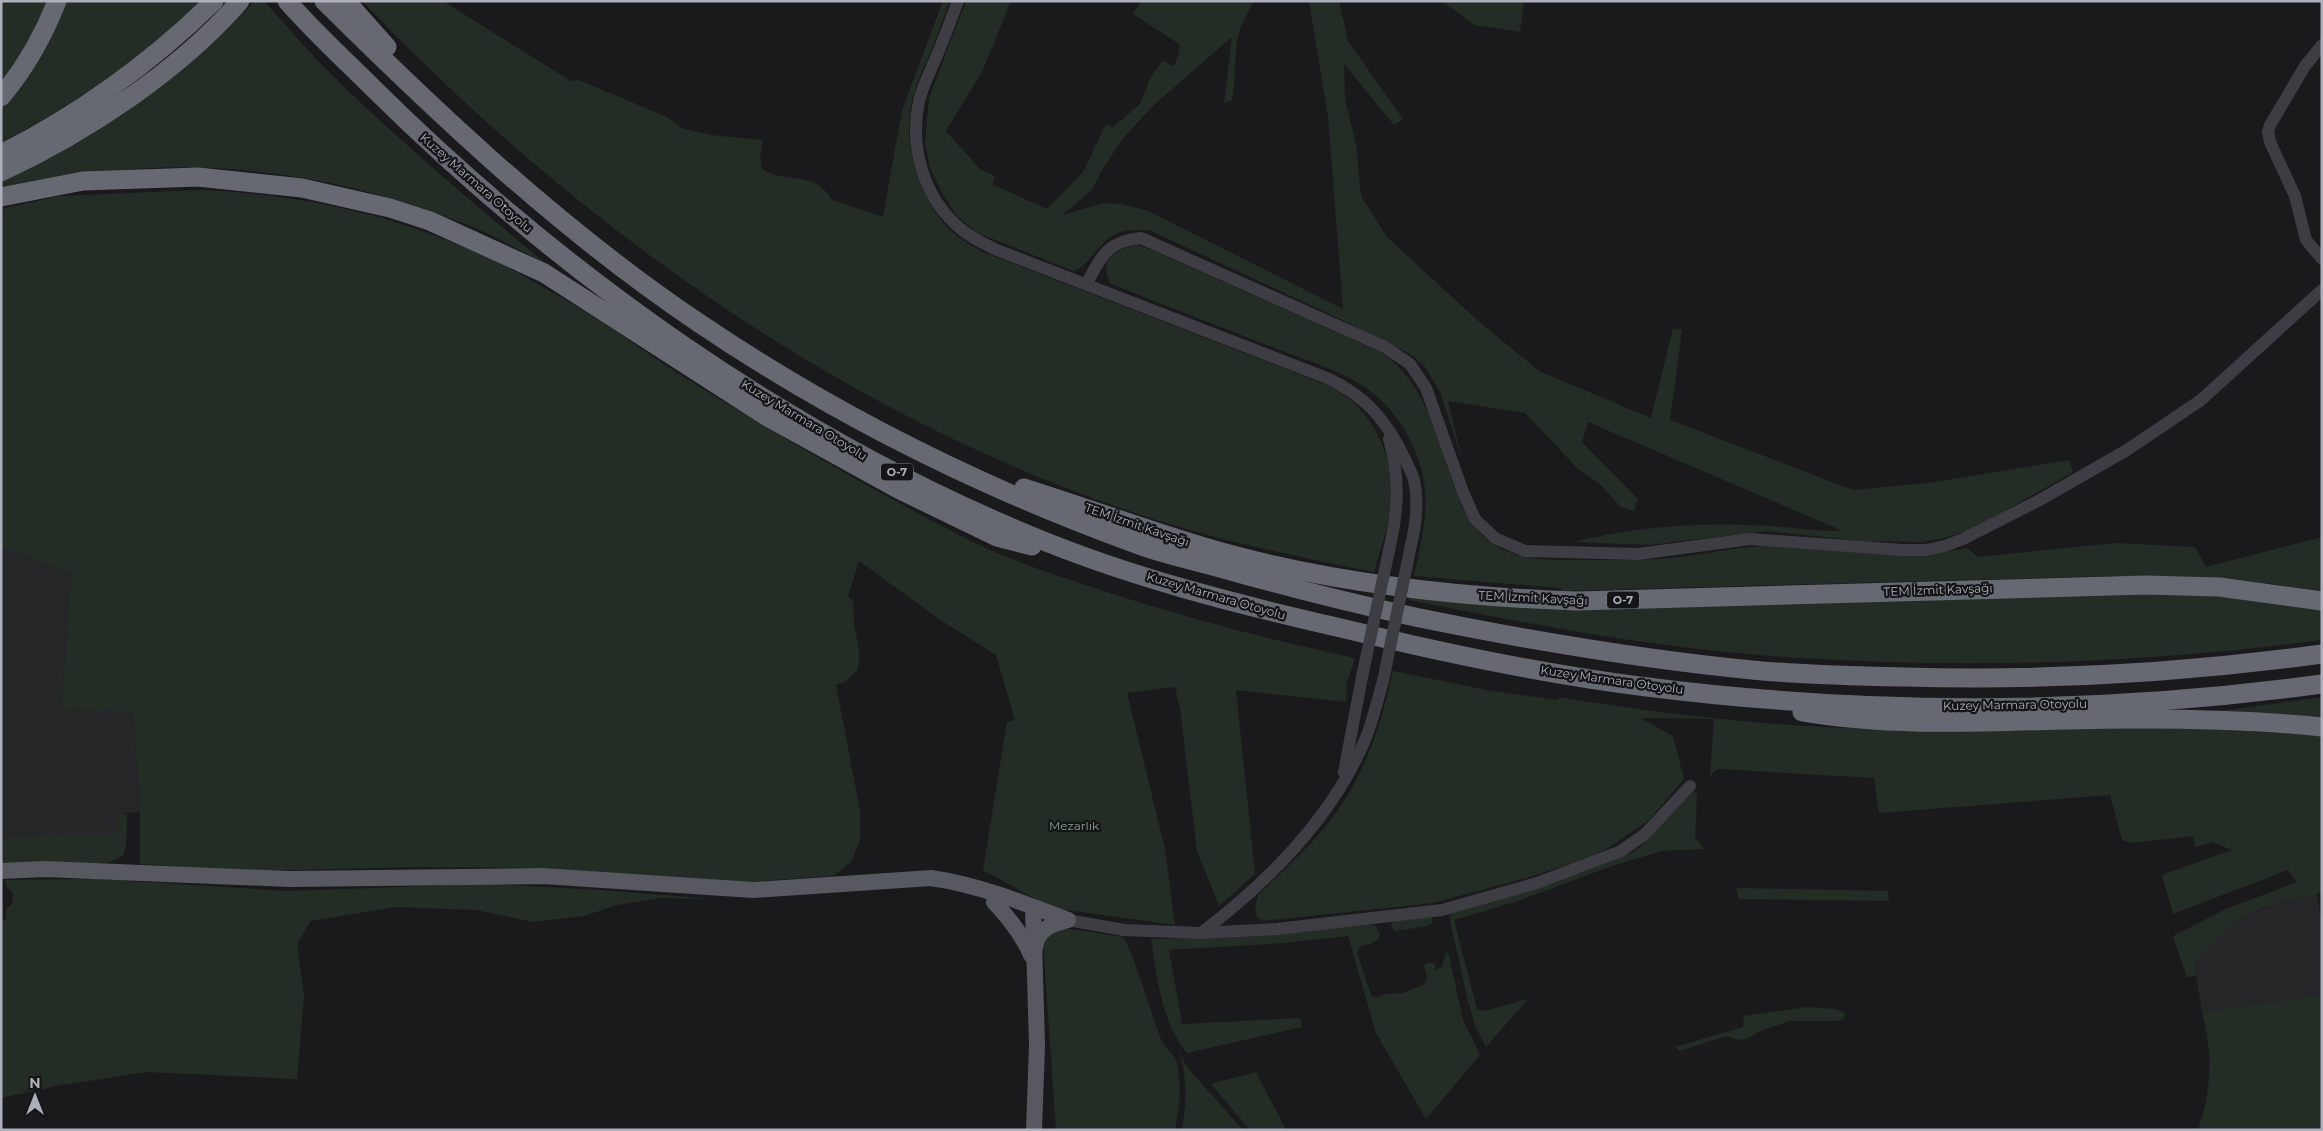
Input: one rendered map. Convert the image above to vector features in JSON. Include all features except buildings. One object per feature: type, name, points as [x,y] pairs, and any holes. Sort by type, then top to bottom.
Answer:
[{"type":"highway","points":[[1,97],[32,56],[44,34],[57,1]]},
{"type":"highway","points":[[1,154],[31,139],[105,93],[157,55],[214,1]]},
{"type":"highway","name":"Kuzey Marmara Otoyolu","points":[[287,1],[427,142],[556,251],[701,358],[781,408],[872,460],[962,506],[1033,537],[1106,564],[1273,612],[1462,656],[1638,686],[1797,702],[1966,708],[2140,701],[2242,693],[2322,684]]},
{"type":"highway","name":"Kuzey Marmara Otoyolu","points":[[324,1],[401,78],[485,156],[625,271],[700,324],[798,385],[887,435],[1033,504],[1153,550],[1360,605],[1534,640],[1622,654],[1750,670],[1816,675],[2017,678],[2178,671],[2322,654]]},
{"type":"highway","points":[[346,1],[485,156]]},
{"type":"highway","points":[[1,172],[58,143],[119,104],[188,51],[238,3]]},
{"type":"highway","points":[[1,197],[83,181],[198,177],[302,188],[390,208],[430,221],[544,274],[766,416],[898,489],[997,538],[1106,564]]},
{"type":"highway","name":"TEM İzmit Kavşağı","points":[[942,462],[1074,503],[1150,531],[1225,553],[1344,579],[1418,589],[1524,599],[1576,601],[2066,586],[2185,585],[2322,601]]},
{"type":"highway","name":"O-7","points":[[1638,686],[1833,718],[1927,722],[2161,719],[2268,722],[2322,727]]},
{"type":"main road","points":[[1,871],[45,869],[288,879],[543,876],[753,890],[931,878],[953,881],[1034,913]]},
{"type":"main road","points":[[1,880],[100,879],[292,889],[491,884],[755,899],[864,891],[942,889],[1068,920]]},
{"type":"main road","points":[[994,902],[1009,917],[1025,941],[1034,962]]},
{"type":"main road","points":[[1034,913],[1037,1045],[1034,1130]]},
{"type":"main road","points":[[1034,962],[1039,934],[1046,928],[1068,920]]},
{"type":"street","points":[[958,1],[920,99],[916,129],[918,153],[924,176],[939,205],[962,230],[997,250],[1087,283],[1344,386],[1358,394],[1384,422],[1414,478],[1417,500],[1416,525],[1383,681],[1365,739],[1321,816],[1293,850],[1228,912],[1201,933]]},
{"type":"street","points":[[2322,45],[2305,66],[2270,125],[2268,132],[2270,142],[2295,196],[2306,240],[2322,259]]},
{"type":"street","points":[[1087,283],[1105,251],[1122,241],[1141,238],[1385,347],[1410,364],[1426,388],[1463,492],[1475,519],[1485,530],[1508,545],[1525,551],[1638,554],[1750,539],[1902,550],[1935,548],[1963,539],[2038,501],[2127,450],[2201,400],[2322,290]]},
{"type":"street","points":[[1342,782],[1362,677],[1397,517],[1399,487],[1395,460],[1384,422]]},
{"type":"street","points":[[1068,920],[1124,930],[1201,933],[1277,929],[1442,910],[1537,883],[1598,861],[1630,846],[1645,834],[1690,786]]},
{"type":"shaded area","points":[[1,547],[71,574],[61,710],[133,712],[140,812],[120,814],[119,830],[108,843],[1,846]]},
{"type":"shaded area","points":[[2317,894],[2322,925],[2322,995],[2202,1012],[2194,964],[2210,943],[2228,927],[2248,915],[2276,903]]},
{"type":"green space","points":[[1,1],[48,1],[19,62],[1,83]]},
{"type":"green space","points":[[65,1],[201,1],[131,64],[58,111],[1,143],[1,108]]},
{"type":"green space","points":[[254,1],[264,1],[323,66],[377,117],[432,167],[546,264],[484,232],[437,213],[357,189],[275,174],[234,169],[192,167],[132,169],[1,190],[1,183],[51,156],[243,10],[245,12]]},
{"type":"green space","points":[[362,1],[443,1],[571,81],[579,80],[667,117],[682,128],[710,135],[763,140],[760,157],[762,169],[772,174],[817,184],[825,190],[832,200],[883,217],[902,110],[943,1],[950,1],[915,90],[909,118],[909,136],[916,170],[930,203],[940,218],[951,231],[983,252],[1314,380],[1338,391],[1350,400],[1371,423],[1379,437],[1385,451],[1392,482],[1390,516],[1374,572],[1225,540],[1138,514],[1028,473],[922,424],[819,367],[719,304],[624,236],[532,162],[445,83]]},
{"type":"green space","points":[[966,1],[1011,1],[983,70],[946,131],[980,169],[995,176],[992,184],[1047,209],[1083,172],[1106,124],[1113,127],[1140,104],[1151,76],[1163,61],[1174,66],[1179,53],[1179,44],[1133,14],[1141,1],[1254,1],[1238,36],[1232,100],[1224,103],[1232,37],[1156,103],[1125,136],[1105,165],[1091,191],[1062,215],[1104,203],[1120,204],[1146,210],[1343,309],[1328,117],[1309,1],[1339,1],[1348,41],[1403,119],[1394,125],[1344,64],[1345,99],[1356,144],[1361,196],[1387,237],[1476,319],[1539,371],[1651,418],[1673,328],[1682,330],[1670,420],[1853,490],[1928,483],[2069,460],[2073,472],[1977,527],[1952,536],[1923,542],[1862,541],[1767,531],[1649,545],[1573,542],[1660,527],[1704,525],[1760,525],[1843,531],[1588,422],[1582,442],[1638,499],[1634,511],[1621,507],[1600,484],[1578,469],[1525,413],[1448,401],[1462,459],[1440,392],[1426,368],[1412,355],[1338,318],[1149,230],[1129,230],[1114,234],[1105,241],[1084,265],[1073,271],[978,233],[957,216],[942,193],[930,168],[925,142],[929,98]]},
{"type":"green space","points":[[1442,1],[1524,1],[1520,32],[1475,25]]},
{"type":"green space","name":"Mezarlık","points":[[199,190],[242,193],[327,205],[368,214],[450,241],[489,258],[558,295],[677,373],[787,439],[888,497],[974,543],[1048,572],[1166,610],[1291,644],[1355,658],[1347,682],[1346,702],[1236,690],[1255,874],[1219,906],[1197,851],[1180,709],[1175,687],[1127,693],[1165,849],[1175,925],[1052,908],[983,870],[1007,722],[1015,720],[996,655],[939,619],[859,561],[848,596],[853,602],[854,624],[860,656],[857,671],[844,682],[836,685],[860,811],[860,840],[851,862],[833,876],[731,883],[545,868],[418,867],[254,871],[140,864],[140,812],[133,712],[61,710],[71,574],[1,547],[1,209],[60,196]]},
{"type":"green space","points":[[1137,245],[1383,353],[1410,380],[1419,395],[1434,427],[1460,501],[1470,521],[1490,541],[1520,556],[1556,560],[1646,560],[1748,547],[1771,546],[1893,554],[1942,553],[1967,548],[1978,557],[2115,543],[2195,547],[2206,567],[2322,537],[2322,593],[2273,584],[2196,577],[2113,576],[1561,591],[1561,588],[1414,576],[1424,524],[1425,485],[1419,460],[1409,438],[1388,407],[1360,384],[1337,372],[1111,284],[1106,269],[1110,257],[1115,253]]},
{"type":"green space","points":[[2148,593],[2218,596],[2322,609],[2322,640],[2192,654],[2062,662],[1931,663],[1866,661],[1752,655],[1702,650],[1555,628],[1409,600],[1410,596]]},
{"type":"green space","points":[[1393,671],[1492,691],[1558,700],[1559,697],[1676,714],[1793,725],[1872,729],[2154,727],[2322,736],[2322,891],[2311,896],[2277,903],[2241,919],[2220,935],[2194,964],[2196,976],[2187,977],[2173,936],[2226,909],[2297,882],[2288,870],[2173,914],[2162,875],[2232,850],[2212,842],[2196,847],[2193,836],[2133,843],[2122,840],[2110,795],[1879,813],[1874,778],[1718,769],[1710,776],[1714,719],[1640,718],[1673,736],[1684,779],[1649,820],[1607,849],[1533,876],[1433,903],[1262,921],[1257,917],[1255,907],[1258,895],[1315,838],[1332,818],[1354,784],[1378,729]]},
{"type":"green space","points":[[2322,697],[2322,719],[2283,714],[2213,712]]},
{"type":"green space","points":[[1694,791],[1697,794],[1695,837],[1704,849],[1662,851],[1612,866],[1515,902],[1454,920],[1477,1009],[1484,1011],[1528,999],[1486,1047],[1476,1028],[1468,1001],[1449,916],[1453,912],[1554,883],[1631,853],[1639,848]]},
{"type":"green space","points":[[119,814],[127,814],[126,846],[123,856],[107,863],[1,864],[1,838],[35,837],[35,834],[117,833],[119,830]]},
{"type":"green space","points":[[100,879],[286,891],[491,884],[602,890],[712,899],[660,898],[617,905],[584,916],[533,922],[476,910],[396,907],[311,921],[297,944],[304,995],[297,1079],[147,1072],[62,1085],[1,1098],[1,921],[6,919],[6,909],[12,904],[13,894],[7,887],[5,880]]},
{"type":"green space","points":[[1736,888],[1888,891],[1889,901],[1739,899]]},
{"type":"green space","points":[[1431,916],[1433,922],[1428,926],[1395,931],[1391,927],[1393,921]]},
{"type":"green space","points":[[1371,924],[1376,926],[1380,933],[1379,938],[1371,944],[1360,946],[1357,953],[1371,995],[1378,998],[1384,994],[1402,993],[1425,984],[1427,976],[1424,966],[1427,963],[1434,963],[1436,970],[1442,967],[1446,952],[1449,955],[1463,1020],[1480,1055],[1426,1119],[1376,1033],[1348,936],[1284,943],[1169,950],[1182,1024],[1300,1018],[1302,1027],[1187,1053],[1178,1040],[1171,1027],[1162,999],[1151,939],[1238,937]]},
{"type":"green space","points":[[1063,928],[1124,937],[1162,1042],[1177,1064],[1179,1097],[1175,1130],[1056,1130],[1043,943],[1047,937]]},
{"type":"green space","points":[[2322,995],[2322,1130],[2198,1130],[2206,1100],[2209,1071],[2208,1043],[2202,1012]]},
{"type":"green space","points":[[1807,1007],[1835,1009],[1844,1012],[1845,1016],[1842,1020],[1836,1021],[1789,1021],[1758,1032],[1747,1039],[1740,1040],[1725,1036],[1680,1051],[1675,1047],[1743,1027],[1744,1016]]},
{"type":"green space","points":[[1179,1052],[1187,1067],[1243,1130],[1182,1130],[1185,1091],[1184,1071]]},
{"type":"green space","points":[[1256,1072],[1286,1130],[1250,1130],[1211,1084]]}]
